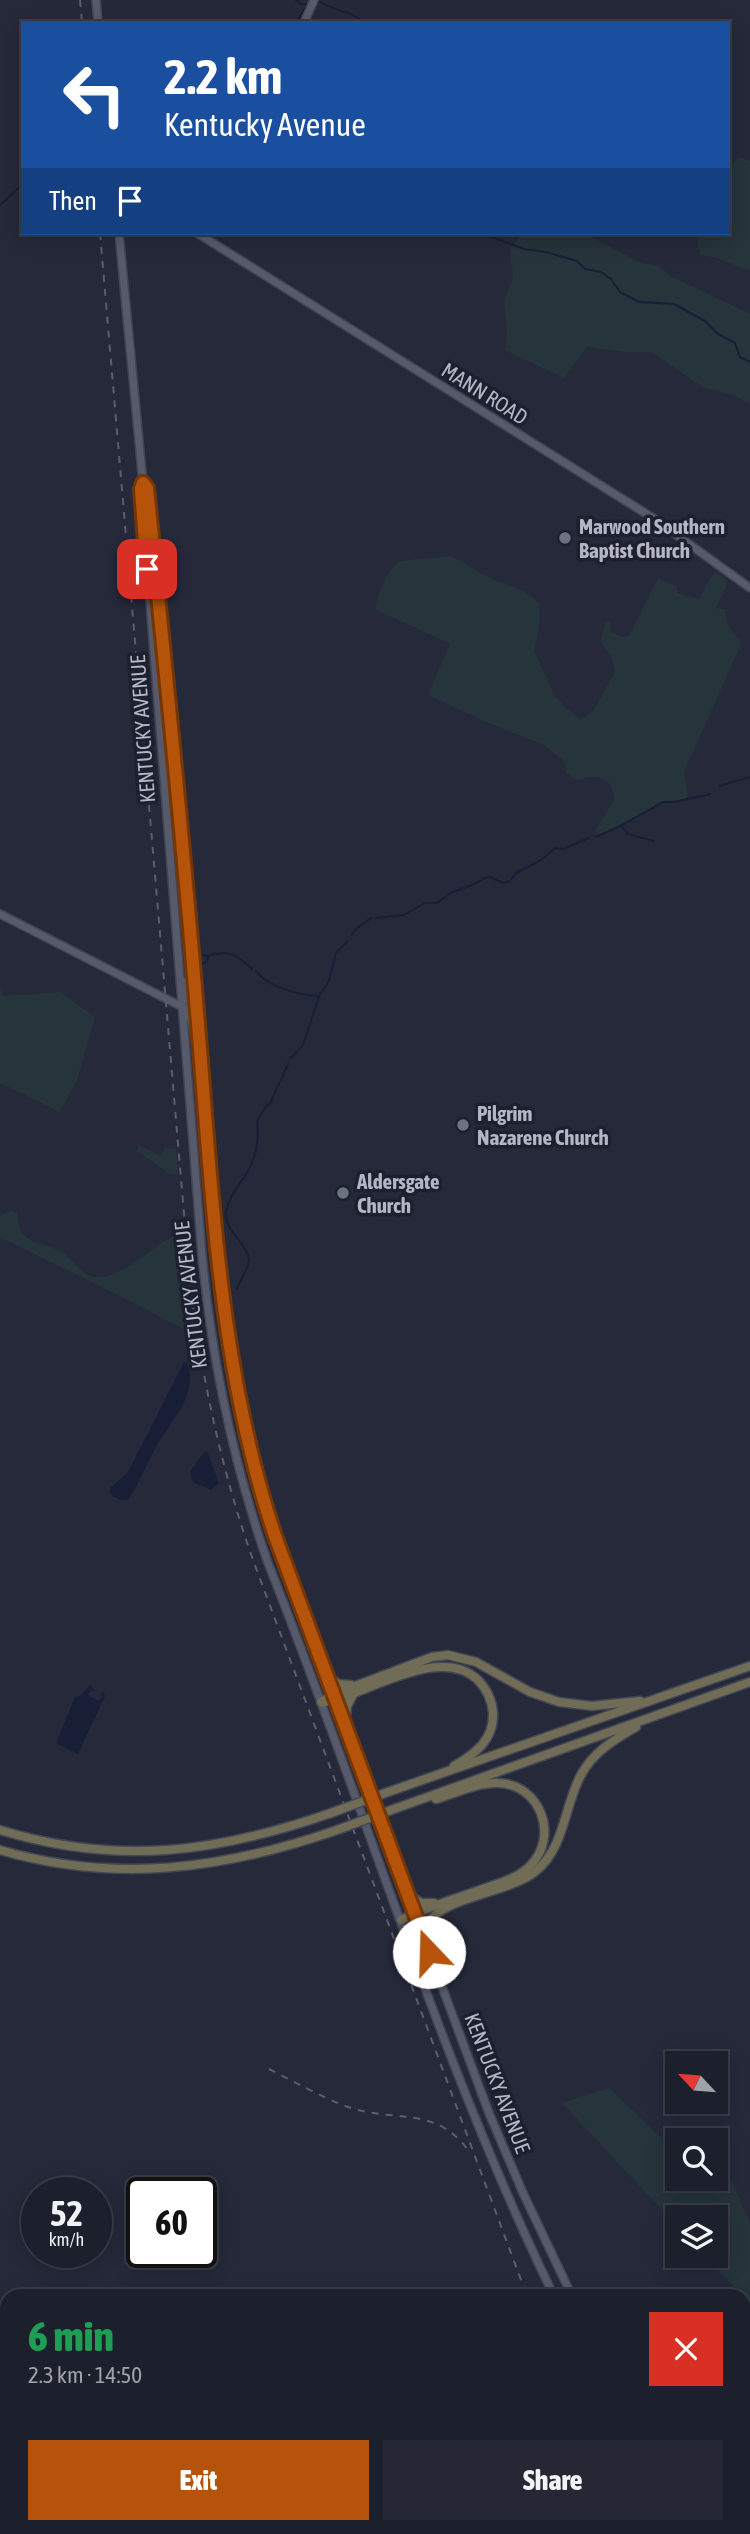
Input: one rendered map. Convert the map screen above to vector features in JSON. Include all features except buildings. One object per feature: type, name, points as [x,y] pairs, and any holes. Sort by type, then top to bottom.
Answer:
[{"type":"highway","points":[[321,1702],[432,1657],[448,1656],[472,1660],[530,1692],[563,1703],[605,1706],[660,1698]]},
{"type":"highway","points":[[327,1677],[356,1689],[438,1666],[459,1668],[476,1679],[486,1691],[491,1703],[493,1715],[490,1731],[475,1754],[436,1776]]},
{"type":"highway","points":[[0,1830],[82,1848],[169,1850],[241,1840],[331,1813],[750,1666]]},
{"type":"highway","points":[[0,1850],[42,1861],[90,1867],[169,1868],[241,1859],[337,1830],[750,1682]]},
{"type":"highway","points":[[345,1727],[346,1706],[356,1689]]},
{"type":"highway","points":[[401,1920],[438,1911],[518,1882],[535,1872],[555,1846],[577,1782],[589,1762],[611,1742],[654,1716]]},
{"type":"highway","points":[[398,1808],[412,1807],[500,1783],[523,1790],[540,1810],[545,1835],[540,1852],[531,1866],[512,1878],[447,1901],[415,1916]]},
{"type":"highway","points":[[407,1893],[423,1904],[447,1901]]},
{"type":"highway","points":[[429,1952],[428,1924],[438,1911]]},
{"type":"main road","points":[[96,0],[98,21]]},
{"type":"main road","points":[[305,21],[314,0]]},
{"type":"main road","name":"KENTUCKY AVENUE","points":[[119,235],[143,483],[141,489],[204,1284],[223,1406],[243,1487],[261,1542],[401,1920],[485,2145],[551,2289]]},
{"type":"main road","name":"MANN ROAD","points":[[202,235],[659,522],[750,588]]},
{"type":"main road","name":"KENTUCKY AVENUE","points":[[143,483],[147,488],[198,1015],[218,1272],[233,1376],[251,1456],[270,1522],[415,1916],[510,2165],[569,2289]]},
{"type":"main road","points":[[0,914],[198,1015]]},
{"type":"main road","points":[[179,975],[189,1004],[198,1015]]},
{"type":"main road","points":[[181,1007],[189,1016],[196,1045],[201,1050]]},
{"type":"shaded area","points":[[740,157],[750,161],[750,271],[717,258],[701,255],[698,247],[698,235],[730,235],[730,166]]},
{"type":"shaded area","points":[[521,235],[588,235],[640,263],[659,266],[671,276],[750,314],[750,404],[731,394],[704,388],[651,352],[587,347],[564,378],[505,350],[507,329],[504,301],[513,277],[510,249]]},
{"type":"shaded area","points":[[451,556],[494,580],[524,591],[539,603],[539,628],[534,651],[554,694],[581,720],[594,710],[615,672],[611,655],[601,639],[606,621],[610,622],[610,631],[623,637],[629,636],[658,578],[677,587],[677,593],[699,599],[716,572],[726,579],[727,585],[716,608],[725,609],[729,626],[740,640],[740,647],[684,772],[688,795],[686,800],[663,802],[622,825],[600,834],[594,832],[614,800],[607,781],[591,777],[577,781],[566,773],[565,762],[546,746],[428,695],[450,644],[375,609],[387,576],[401,561]]},
{"type":"shaded area","points":[[0,989],[4,996],[60,992],[95,1017],[77,1080],[60,1112],[0,1083]]},
{"type":"shaded area","points":[[139,1145],[161,1156],[165,1148],[176,1149],[178,1174],[170,1174],[137,1151]]},
{"type":"shaded area","points":[[11,1210],[17,1213],[20,1229],[27,1238],[62,1252],[86,1274],[97,1277],[109,1276],[121,1270],[181,1233],[193,1334],[0,1237],[0,1216]]},
{"type":"shaded area","points":[[609,2088],[665,2142],[665,2191],[728,2191],[728,2173],[750,2223],[750,2289],[736,2289],[716,2268],[728,2268],[728,2205],[665,2205],[665,2213],[562,2103]]},
{"type":"water","points":[[184,1362],[187,1363],[190,1375],[181,1408],[156,1447],[128,1500],[112,1496],[109,1490],[129,1470]]},
{"type":"water","points":[[207,1451],[219,1483],[211,1490],[193,1482],[190,1472]]},
{"type":"water","points":[[90,1685],[95,1691],[91,1690],[88,1695],[99,1701],[101,1692],[105,1696],[78,1754],[56,1743],[75,1697],[80,1696]]},
{"type":"waterway","points":[[296,0],[307,4]]},
{"type":"waterway","points":[[317,2],[349,13],[362,21]]},
{"type":"waterway","points":[[297,21],[308,4]]},
{"type":"waterway","points":[[0,205],[21,186]]},
{"type":"waterway","points":[[486,235],[524,249],[577,261],[585,269],[601,272],[611,279],[620,292],[639,302],[674,304],[705,321],[718,334],[735,343],[740,357],[750,362]]},
{"type":"waterway","points":[[719,786],[750,777]]},
{"type":"waterway","points":[[596,837],[663,802],[710,794]]},
{"type":"waterway","points":[[622,827],[628,834],[654,841]]},
{"type":"waterway","points":[[377,918],[404,915],[425,903],[437,903],[450,893],[485,878],[490,877],[503,883],[510,881],[516,873],[541,860],[555,848],[563,849],[589,838]]},
{"type":"waterway","points":[[196,917],[200,955],[207,956]]},
{"type":"waterway","points":[[352,935],[371,918]]},
{"type":"waterway","points":[[291,1058],[303,1045],[319,996],[329,981],[336,953],[347,942]]},
{"type":"waterway","points":[[202,964],[207,961],[208,956],[228,953],[252,969]]},
{"type":"waterway","points":[[256,971],[268,982],[284,989],[318,996]]},
{"type":"waterway","points":[[237,1289],[249,1259],[245,1248],[228,1224],[227,1206],[253,1161],[257,1121],[270,1104],[288,1064]]},
{"type":"railway","points":[[80,0],[82,21]]},
{"type":"railway","points":[[100,235],[189,1272],[213,1418],[253,1560],[524,2289]]},
{"type":"railway","points":[[269,2069],[348,2107],[427,2121],[442,2127],[468,2150]]},
{"type":"place","name":"Marwood Southern Baptist Church","points":[[565,538]]},
{"type":"place","name":"Pilgrim Nazarene Church","points":[[463,1125]]},
{"type":"place","name":"Aldersgate Church","points":[[343,1193]]},
{"type":"route","points":[[147,569],[141,489],[143,483],[147,488],[181,824],[218,1272],[233,1376],[254,1468],[275,1536],[429,1952]]}]
